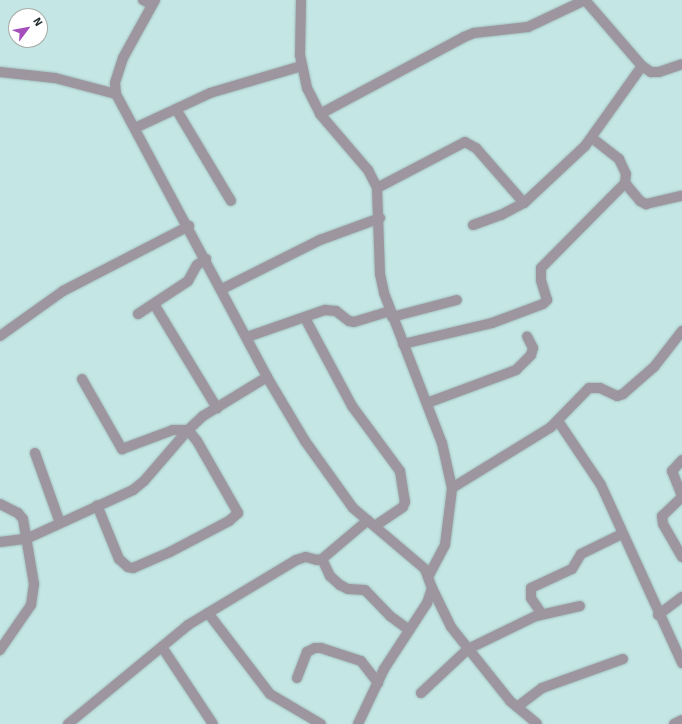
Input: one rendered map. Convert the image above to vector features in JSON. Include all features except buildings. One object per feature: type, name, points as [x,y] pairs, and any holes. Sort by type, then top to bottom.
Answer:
[{"type":"street","points":[[301,0],[299,36],[302,66],[310,97],[320,114],[368,170],[377,188],[380,218],[380,274],[390,314],[442,443],[452,488],[444,545],[428,577]]},
{"type":"street","points":[[320,114],[464,37],[474,33],[528,27],[585,0],[642,66],[651,72],[659,72],[682,64]]},
{"type":"street","points":[[150,2],[123,58],[115,83],[116,94],[189,226],[268,377],[305,441],[353,508],[419,563],[428,577],[451,627],[517,707],[537,724]]},
{"type":"street","points":[[135,128],[240,82],[302,66]]},
{"type":"street","points":[[473,225],[501,215],[524,202],[592,138],[642,66]]},
{"type":"street","points":[[0,72],[55,78],[116,94]]},
{"type":"street","points":[[176,109],[231,201]]},
{"type":"street","points":[[403,344],[492,324],[543,304],[547,300],[541,280],[541,268],[625,183],[626,174],[619,159],[592,138]]},
{"type":"street","points":[[377,188],[465,142],[476,148],[524,202]]},
{"type":"street","points":[[625,183],[646,204],[682,196]]},
{"type":"street","points":[[222,289],[320,240],[380,218]]},
{"type":"street","points":[[0,336],[63,292],[189,226]]},
{"type":"street","points":[[138,314],[188,281],[197,265],[206,259]]},
{"type":"street","points":[[247,337],[332,309],[349,321],[354,322],[457,300]]},
{"type":"street","points":[[154,304],[217,408]]},
{"type":"street","points":[[68,724],[188,625],[296,560],[306,557],[317,560],[322,558],[372,523],[403,507],[405,502],[400,471],[352,406],[305,318]]},
{"type":"street","points":[[452,488],[545,432],[558,421],[588,388],[600,388],[617,396],[623,394],[654,367],[682,331]]},
{"type":"street","points":[[427,403],[516,370],[531,355],[533,348],[526,336]]},
{"type":"street","points":[[0,542],[26,538],[139,486],[188,430],[217,408],[268,377]]},
{"type":"street","points":[[82,379],[122,449],[173,430],[188,430]]},
{"type":"street","points":[[558,421],[595,473],[658,615],[682,663]]},
{"type":"street","points":[[97,505],[119,559],[128,567],[133,568],[170,552],[235,516],[238,513],[236,508],[197,441],[188,430]]},
{"type":"street","points":[[35,453],[60,523]]},
{"type":"street","points":[[682,460],[672,471],[682,496],[662,516],[663,524],[682,557]]},
{"type":"street","points":[[0,504],[22,516],[33,576],[33,598],[26,613],[0,650]]},
{"type":"street","points":[[542,614],[531,598],[531,588],[572,569],[581,554],[622,534]]},
{"type":"street","points":[[322,558],[330,576],[340,586],[348,589],[365,590],[390,616],[410,630]]},
{"type":"street","points":[[358,724],[378,683],[427,602],[432,588]]},
{"type":"street","points":[[658,615],[682,597]]},
{"type":"street","points":[[421,693],[468,649],[542,614],[580,606]]},
{"type":"street","points":[[208,613],[270,694],[321,724]]},
{"type":"street","points":[[162,647],[213,724]]},
{"type":"street","points":[[297,678],[308,652],[315,648],[321,648],[361,661],[378,683]]},
{"type":"street","points":[[517,707],[542,688],[623,659]]},
{"type":"street","points":[[674,724],[682,720]]}]
